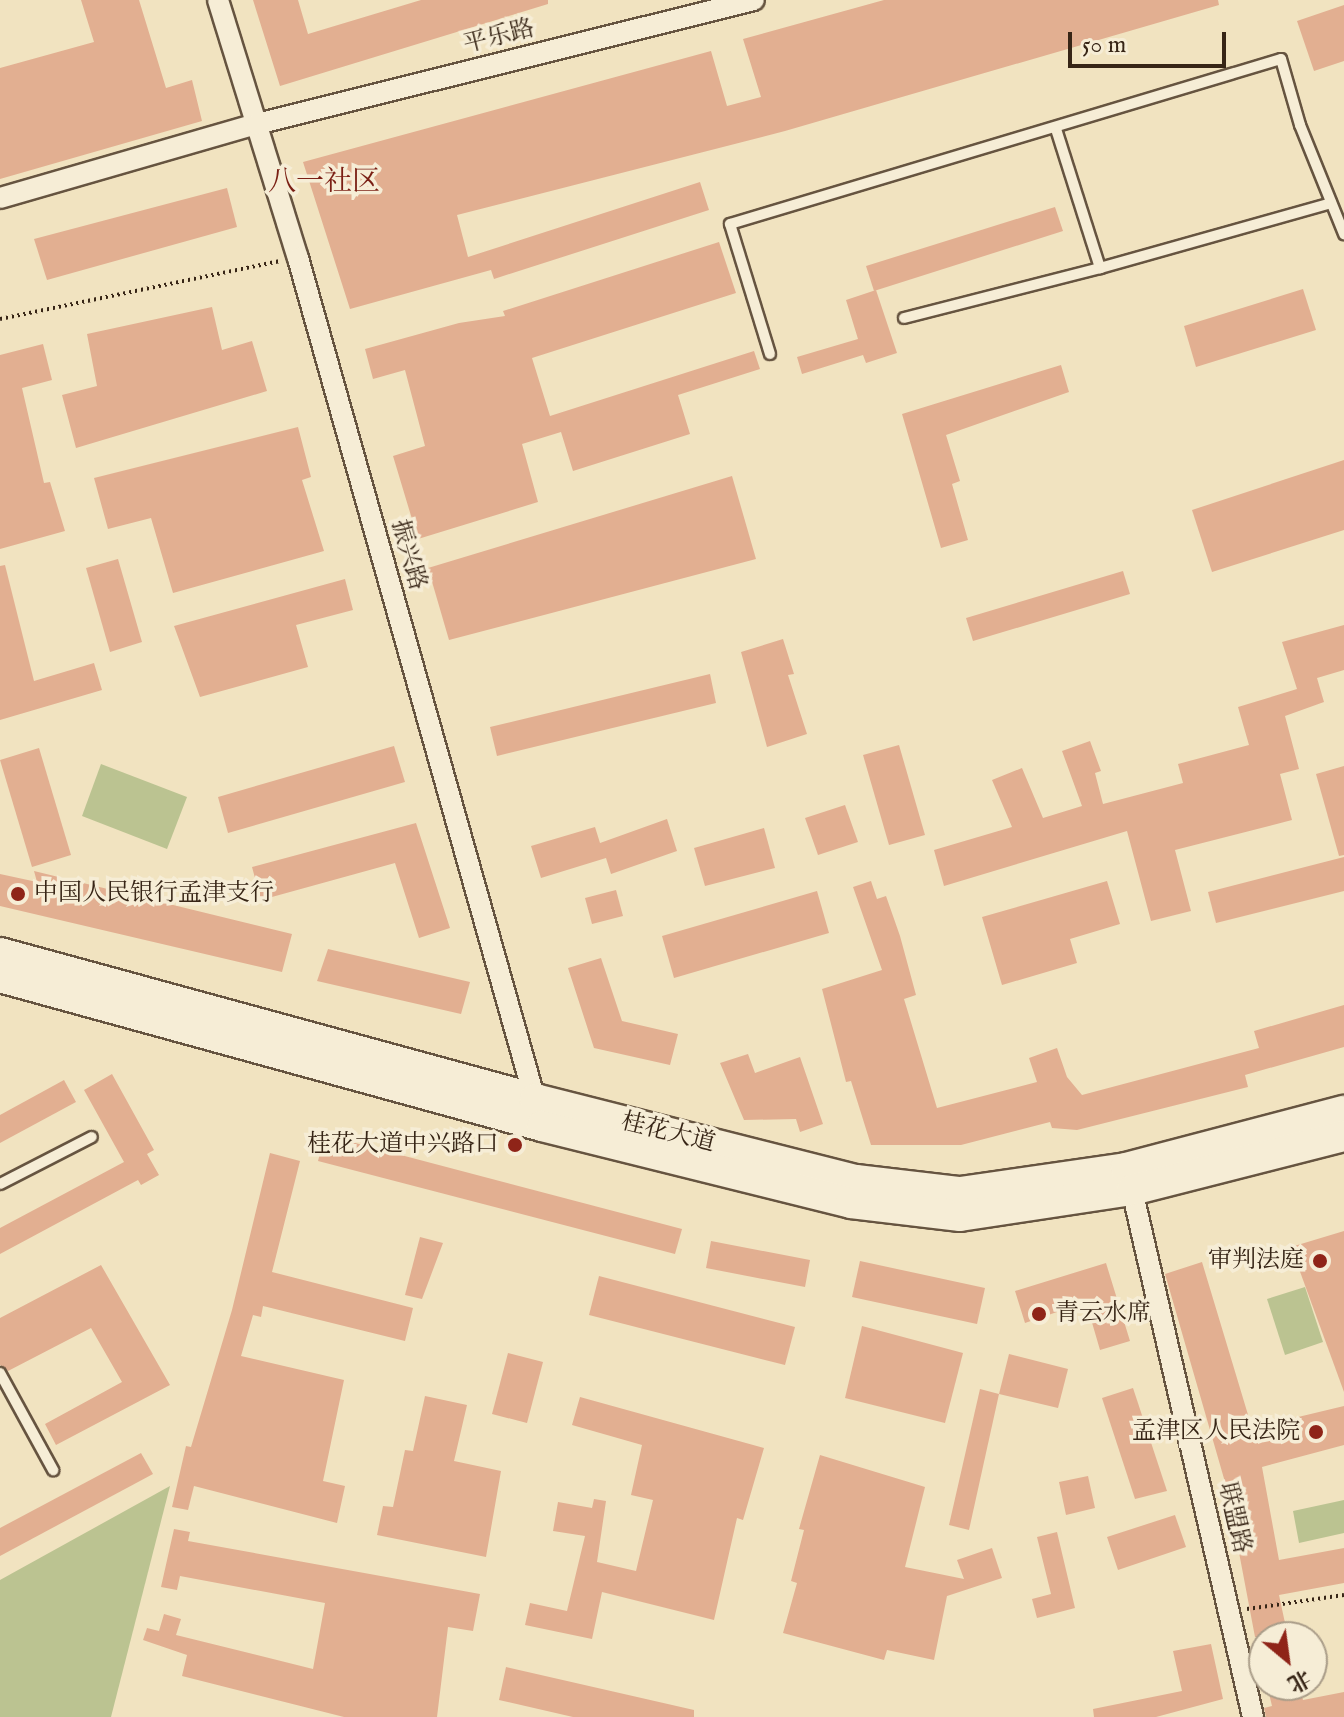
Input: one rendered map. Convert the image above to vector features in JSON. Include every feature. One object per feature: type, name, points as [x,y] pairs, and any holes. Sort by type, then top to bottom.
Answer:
[{"type":"main road","name":"桂花大道","points":[[0,953],[851,1203],[960,1216],[1132,1190],[1344,1136]]},
{"type":"main road","name":"桂花大道","points":[[0,977],[538,1113],[856,1180],[960,1192],[1126,1168],[1344,1111]]},
{"type":"street","name":"振兴路","points":[[218,0],[298,258],[538,1113]]},
{"type":"street","name":"平乐路","points":[[0,198],[257,124],[714,5],[754,0]]},
{"type":"street","name":"联盟路","points":[[1132,1190],[1253,1717]]},
{"type":"lane","points":[[770,354],[730,224],[1056,129],[1281,59],[1344,234]]},
{"type":"lane","points":[[1056,129],[1100,268]]},
{"type":"lane","points":[[904,318],[1100,268],[1331,203]]},
{"type":"lane","points":[[0,1184],[92,1137]]},
{"type":"lane","points":[[0,1373],[53,1470]]},
{"type":"path","points":[[0,319],[298,258]]},
{"type":"path","points":[[1228,1611],[1344,1595]]},
{"type":"green space","points":[[101,764],[187,797],[167,849],[82,816]]},
{"type":"green space","points":[[1305,1287],[1323,1342],[1285,1355],[1267,1299]]},
{"type":"green space","points":[[170,1486],[111,1717],[0,1717],[0,1580]]},
{"type":"green space","points":[[1344,1500],[1344,1533],[1299,1543],[1293,1511]]},
{"type":"building","points":[[81,0],[139,0],[166,88],[192,80],[202,121],[0,179],[0,68],[94,42]]},
{"type":"building","points":[[253,0],[298,0],[308,34],[421,0],[548,0],[548,4],[280,86]]},
{"type":"building","points":[[884,0],[1218,0],[1219,5],[785,131],[457,215],[468,257],[700,182],[709,210],[494,279],[491,270],[350,309],[303,162],[711,51],[727,106],[761,97],[743,39]]},
{"type":"building","points":[[1344,5],[1344,61],[1314,71],[1297,21]]},
{"type":"building","points":[[227,188],[237,227],[47,280],[34,239]]},
{"type":"building","points":[[1055,207],[1063,231],[874,291],[866,266]]},
{"type":"building","points":[[719,242],[736,293],[532,358],[550,416],[754,351],[760,369],[678,395],[690,434],[573,471],[561,432],[522,444],[538,502],[418,539],[393,456],[425,446],[405,370],[373,379],[365,349],[459,323],[505,316],[503,311]]},
{"type":"building","points":[[1303,289],[1316,330],[1196,367],[1184,326]]},
{"type":"building","points":[[876,290],[897,353],[866,363],[863,355],[802,374],[797,357],[858,339],[846,300]]},
{"type":"building","points":[[212,307],[222,350],[252,341],[267,391],[76,448],[62,395],[97,386],[87,334]]},
{"type":"building","points":[[43,344],[52,380],[22,388],[44,483],[50,482],[65,531],[0,549],[0,355]]},
{"type":"building","points":[[1061,365],[1069,392],[946,435],[960,481],[952,484],[968,540],[941,548],[902,414]]},
{"type":"building","points":[[298,427],[311,477],[302,480],[324,551],[173,593],[151,518],[108,529],[94,478]]},
{"type":"building","points":[[1344,460],[1344,530],[1212,572],[1192,510]]},
{"type":"building","points":[[732,476],[756,559],[449,640],[428,568]]},
{"type":"building","points":[[118,559],[142,642],[110,652],[86,568]]},
{"type":"building","points":[[5,565],[34,681],[94,663],[102,690],[0,720],[0,566]]},
{"type":"building","points":[[1123,571],[1130,594],[973,641],[966,618]]},
{"type":"building","points":[[345,579],[353,610],[296,625],[308,667],[200,697],[174,626]]},
{"type":"building","points":[[1344,625],[1344,670],[1317,678],[1324,702],[1285,716],[1299,769],[1280,774],[1292,820],[1175,850],[1191,911],[1151,921],[1127,831],[944,886],[934,850],[1012,827],[992,780],[1022,768],[1043,818],[1082,806],[1062,751],[1090,741],[1101,771],[1095,773],[1103,804],[1183,783],[1178,764],[1249,745],[1238,707],[1297,689],[1282,642]]},
{"type":"building","points":[[783,639],[794,674],[788,675],[807,734],[767,747],[741,652]]},
{"type":"building","points":[[710,674],[716,703],[497,756],[490,727]]},
{"type":"building","points":[[899,745],[925,835],[889,845],[863,755]]},
{"type":"building","points":[[394,746],[405,782],[228,833],[218,797]]},
{"type":"building","points":[[39,748],[71,855],[32,867],[0,760]]},
{"type":"building","points":[[1344,766],[1344,855],[1339,856],[1316,774]]},
{"type":"building","points":[[845,805],[858,842],[818,855],[805,818]]},
{"type":"building","points":[[667,819],[677,851],[611,874],[606,858],[541,878],[531,846],[595,827],[600,843]]},
{"type":"building","points":[[416,823],[450,928],[419,938],[395,863],[261,900],[252,867]]},
{"type":"building","points":[[764,828],[775,868],[705,886],[694,848]]},
{"type":"building","points":[[1344,857],[1344,891],[1216,923],[1208,892]]},
{"type":"building","points":[[34,871],[292,934],[282,972],[0,906],[0,874],[37,882]]},
{"type":"building","points":[[871,881],[877,899],[886,896],[900,936],[916,995],[904,999],[937,1108],[1037,1082],[1029,1058],[1057,1048],[1067,1077],[1082,1095],[1259,1048],[1254,1031],[1344,1005],[1344,1047],[1245,1075],[1248,1087],[1077,1130],[1052,1128],[1050,1122],[961,1145],[871,1145],[851,1081],[846,1082],[822,989],[882,970],[853,887]]},
{"type":"building","points":[[1107,881],[1120,924],[1070,939],[1077,963],[1002,985],[982,917]]},
{"type":"building","points":[[616,890],[623,916],[592,924],[585,898]]},
{"type":"building","points":[[817,891],[829,933],[674,978],[662,936]]},
{"type":"building","points":[[328,949],[470,982],[461,1014],[317,981]]},
{"type":"building","points":[[601,958],[622,1021],[678,1034],[670,1065],[594,1048],[568,968]]},
{"type":"building","points":[[748,1054],[755,1073],[800,1057],[823,1124],[800,1132],[796,1119],[744,1120],[720,1063]]},
{"type":"building","points":[[112,1074],[154,1150],[147,1154],[159,1175],[141,1185],[138,1180],[0,1254],[0,1228],[124,1162],[84,1090]]},
{"type":"building","points":[[64,1080],[76,1102],[0,1143],[0,1115]]},
{"type":"building","points":[[325,1135],[682,1229],[675,1254],[318,1161]]},
{"type":"building","points":[[270,1153],[300,1161],[272,1272],[413,1308],[405,1341],[263,1306],[261,1317],[253,1315],[241,1356],[344,1380],[323,1481],[345,1486],[337,1523],[194,1486],[188,1510],[172,1507],[186,1446],[191,1447],[232,1310]]},
{"type":"building","points":[[1344,1231],[1344,1392],[1291,1247]]},
{"type":"building","points":[[420,1237],[443,1243],[422,1299],[405,1295]]},
{"type":"building","points":[[711,1241],[810,1260],[805,1287],[706,1268]]},
{"type":"building","points":[[860,1261],[985,1288],[977,1324],[852,1297]]},
{"type":"building","points":[[1202,1262],[1252,1428],[1344,1406],[1344,1445],[1262,1467],[1279,1560],[1344,1548],[1344,1583],[1279,1595],[1285,1621],[1252,1621],[1227,1489],[1165,1274]]},
{"type":"building","name":"青云水席","points":[[1106,1263],[1130,1341],[1100,1350],[1086,1302],[1025,1323],[1015,1291]]},
{"type":"building","points":[[101,1265],[170,1385],[56,1445],[45,1424],[122,1382],[91,1328],[8,1371],[0,1365],[0,1318]]},
{"type":"building","points":[[599,1276],[795,1327],[785,1365],[589,1315]]},
{"type":"building","points":[[862,1326],[963,1353],[945,1423],[845,1398]]},
{"type":"building","points":[[508,1353],[543,1362],[527,1423],[492,1414]]},
{"type":"building","points":[[1009,1354],[1068,1369],[1058,1408],[999,1394]]},
{"type":"building","points":[[1133,1388],[1167,1491],[1135,1499],[1102,1398]]},
{"type":"building","points":[[980,1389],[999,1394],[969,1530],[949,1525]]},
{"type":"building","points":[[425,1396],[467,1405],[454,1461],[501,1471],[486,1557],[377,1535],[383,1506],[393,1507],[405,1450],[413,1451]]},
{"type":"building","points":[[580,1397],[764,1448],[743,1520],[737,1518],[714,1620],[602,1592],[592,1639],[525,1625],[530,1603],[567,1611],[585,1536],[553,1531],[558,1502],[592,1508],[594,1499],[606,1501],[597,1562],[636,1571],[653,1500],[631,1495],[642,1445],[572,1425]]},
{"type":"building","points":[[141,1453],[153,1474],[0,1556],[0,1528]]},
{"type":"building","points":[[820,1455],[925,1487],[905,1567],[964,1579],[957,1560],[992,1548],[1002,1578],[947,1596],[934,1660],[887,1650],[884,1660],[783,1633],[797,1583],[791,1581],[804,1530],[799,1529]]},
{"type":"building","points":[[1088,1476],[1095,1508],[1066,1515],[1059,1482]]},
{"type":"building","points":[[1175,1515],[1186,1547],[1118,1570],[1107,1537]]},
{"type":"building","points":[[174,1529],[190,1532],[188,1541],[480,1594],[473,1631],[448,1627],[437,1717],[344,1717],[182,1676],[187,1655],[143,1640],[147,1628],[159,1631],[164,1614],[181,1619],[176,1635],[313,1669],[325,1603],[180,1576],[177,1590],[161,1587]]},
{"type":"building","points":[[1057,1532],[1075,1608],[1037,1618],[1032,1599],[1051,1594],[1037,1537]]},
{"type":"building","points":[[1211,1644],[1223,1699],[1156,1717],[1094,1717],[1093,1709],[1182,1691],[1173,1651]]},
{"type":"building","points":[[506,1667],[694,1710],[694,1717],[573,1717],[499,1700]]},
{"type":"building","points":[[1344,1692],[1344,1717],[1266,1717],[1264,1708],[1272,1706],[1271,1701],[1328,1701],[1328,1695]]},
{"type":"place","name":"中国人民银行孟津支行","points":[[18,894]]},
{"type":"place","name":"桂花大道中兴路口","points":[[515,1145]]},
{"type":"place","name":"审判法庭","points":[[1320,1261]]},
{"type":"place","name":"青云水席","points":[[1039,1314]]},
{"type":"place","name":"孟津区人民法院","points":[[1316,1432]]},
{"type":"district","name":"八一社区","points":[[324,183]]}]
